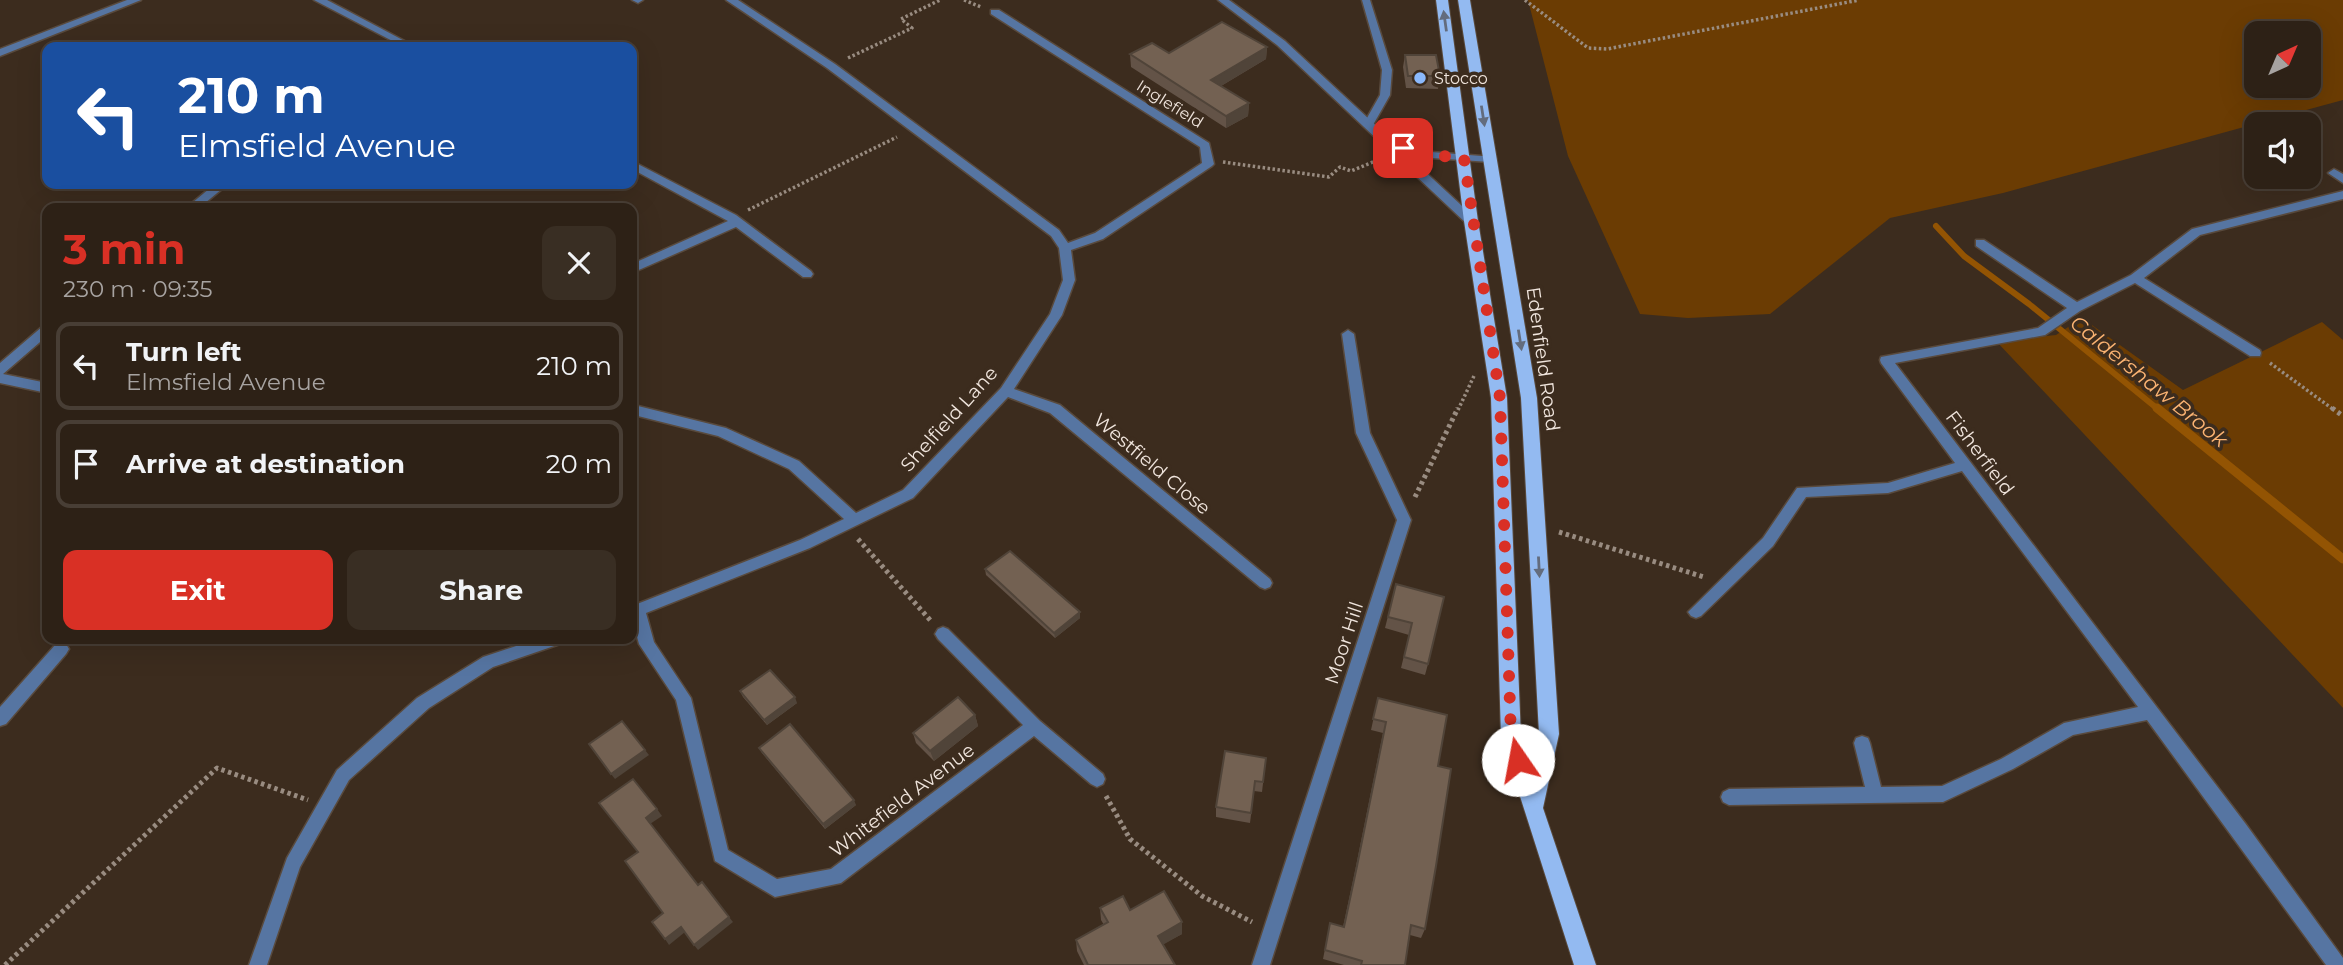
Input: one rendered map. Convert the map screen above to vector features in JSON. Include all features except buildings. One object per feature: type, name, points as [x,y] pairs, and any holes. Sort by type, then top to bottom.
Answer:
[{"type":"main road","points":[[1443,0],[1471,221],[1500,398],[1511,737],[1585,965]]},
{"type":"main road","name":"Edenfield Road","points":[[1464,0],[1529,398],[1549,734],[1532,808]]},
{"type":"main road","points":[[1502,498],[1535,503]]},
{"type":"street","points":[[0,53],[136,0]]},
{"type":"street","points":[[319,0],[399,41]]},
{"type":"street","points":[[731,0],[831,66],[915,128],[1055,233],[1065,247],[1099,236],[1208,164],[1207,160]]},
{"type":"street","points":[[1223,0],[1281,43],[1408,159],[1471,221]]},
{"type":"street","name":"Inglefield","points":[[995,12],[1205,145],[1207,160]]},
{"type":"street","points":[[1388,142],[1418,154],[1490,159]]},
{"type":"street","points":[[637,168],[734,220],[807,274]]},
{"type":"street","points":[[198,203],[216,189]]},
{"type":"street","name":"Fisherfield","points":[[2337,965],[1886,360],[2041,332],[2062,317],[2135,278],[2196,232],[2343,195]]},
{"type":"street","points":[[637,266],[734,220]]},
{"type":"street","points":[[1980,243],[1991,253],[2008,259],[2054,296],[2076,309]]},
{"type":"street","name":"Shelfield Lane","points":[[637,610],[851,523],[908,494],[1006,391],[1056,315],[1069,280],[1065,247]]},
{"type":"street","points":[[2008,259],[2020,253]]},
{"type":"street","points":[[2135,278],[2255,353]]},
{"type":"street","points":[[0,370],[42,333]]},
{"type":"street","points":[[1348,334],[1363,433],[1404,520]]},
{"type":"street","points":[[0,378],[42,387]]},
{"type":"street","name":"Westfield Close","points":[[1006,391],[1055,409],[1265,583]]},
{"type":"street","points":[[638,411],[721,432],[794,466],[851,523]]},
{"type":"street","points":[[1696,612],[1768,542],[1802,492],[1888,488],[1965,465]]},
{"type":"street","name":"Moor Hill","points":[[1261,965],[1404,520]]},
{"type":"street","name":"Whitefield Avenue","points":[[637,617],[647,645],[683,698],[721,855],[775,888],[835,877],[1034,726]]},
{"type":"street","points":[[943,634],[1034,726],[1097,779]]},
{"type":"street","points":[[258,965],[293,864],[343,775],[423,703],[522,644]]},
{"type":"street","points":[[0,719],[61,649]]},
{"type":"street","points":[[1729,797],[1943,794],[2007,764],[2070,728],[2151,712]]},
{"type":"street","points":[[1862,743],[1875,795]]},
{"type":"lane","points":[[1366,0],[1387,71],[1385,95],[1368,125]]},
{"type":"path","points":[[831,66],[912,28],[901,19],[940,0]]},
{"type":"path","points":[[1525,0],[1588,48],[1607,50],[1859,0]]},
{"type":"path","points":[[734,220],[915,128]]},
{"type":"path","points":[[1207,160],[1329,177],[1340,167],[1351,171],[1376,159],[1388,165],[1408,159]]},
{"type":"path","points":[[1404,520],[1490,343]]},
{"type":"path","points":[[2255,353],[2343,416]]},
{"type":"path","points":[[851,523],[943,634]]},
{"type":"path","points":[[1537,525],[1672,565],[1725,585]]},
{"type":"path","points":[[5,965],[217,768],[326,806]]},
{"type":"path","points":[[1097,779],[1130,839],[1202,896],[1271,932]]},
{"type":"shaded area","points":[[1528,0],[2343,0],[2343,100],[2299,112],[2244,112],[2244,127],[2003,193],[1890,218],[1770,314],[1688,318],[1640,314],[1568,156]]},
{"type":"shaded area","points":[[2082,318],[2183,390],[2322,322],[2343,340],[2343,708],[1996,341],[2056,335]]},
{"type":"waterway","name":"Caldershaw Brook","points":[[1936,226],[1964,256],[2029,304],[2159,410]]},
{"type":"waterway","name":"Caldershaw Brook","points":[[2157,408],[2343,559]]},
{"type":"place","name":"Stocco","points":[[1420,78]]},
{"type":"route","points":[[1403,148],[1418,154],[1464,158],[1471,221],[1500,398],[1511,737],[1518,760]]}]
